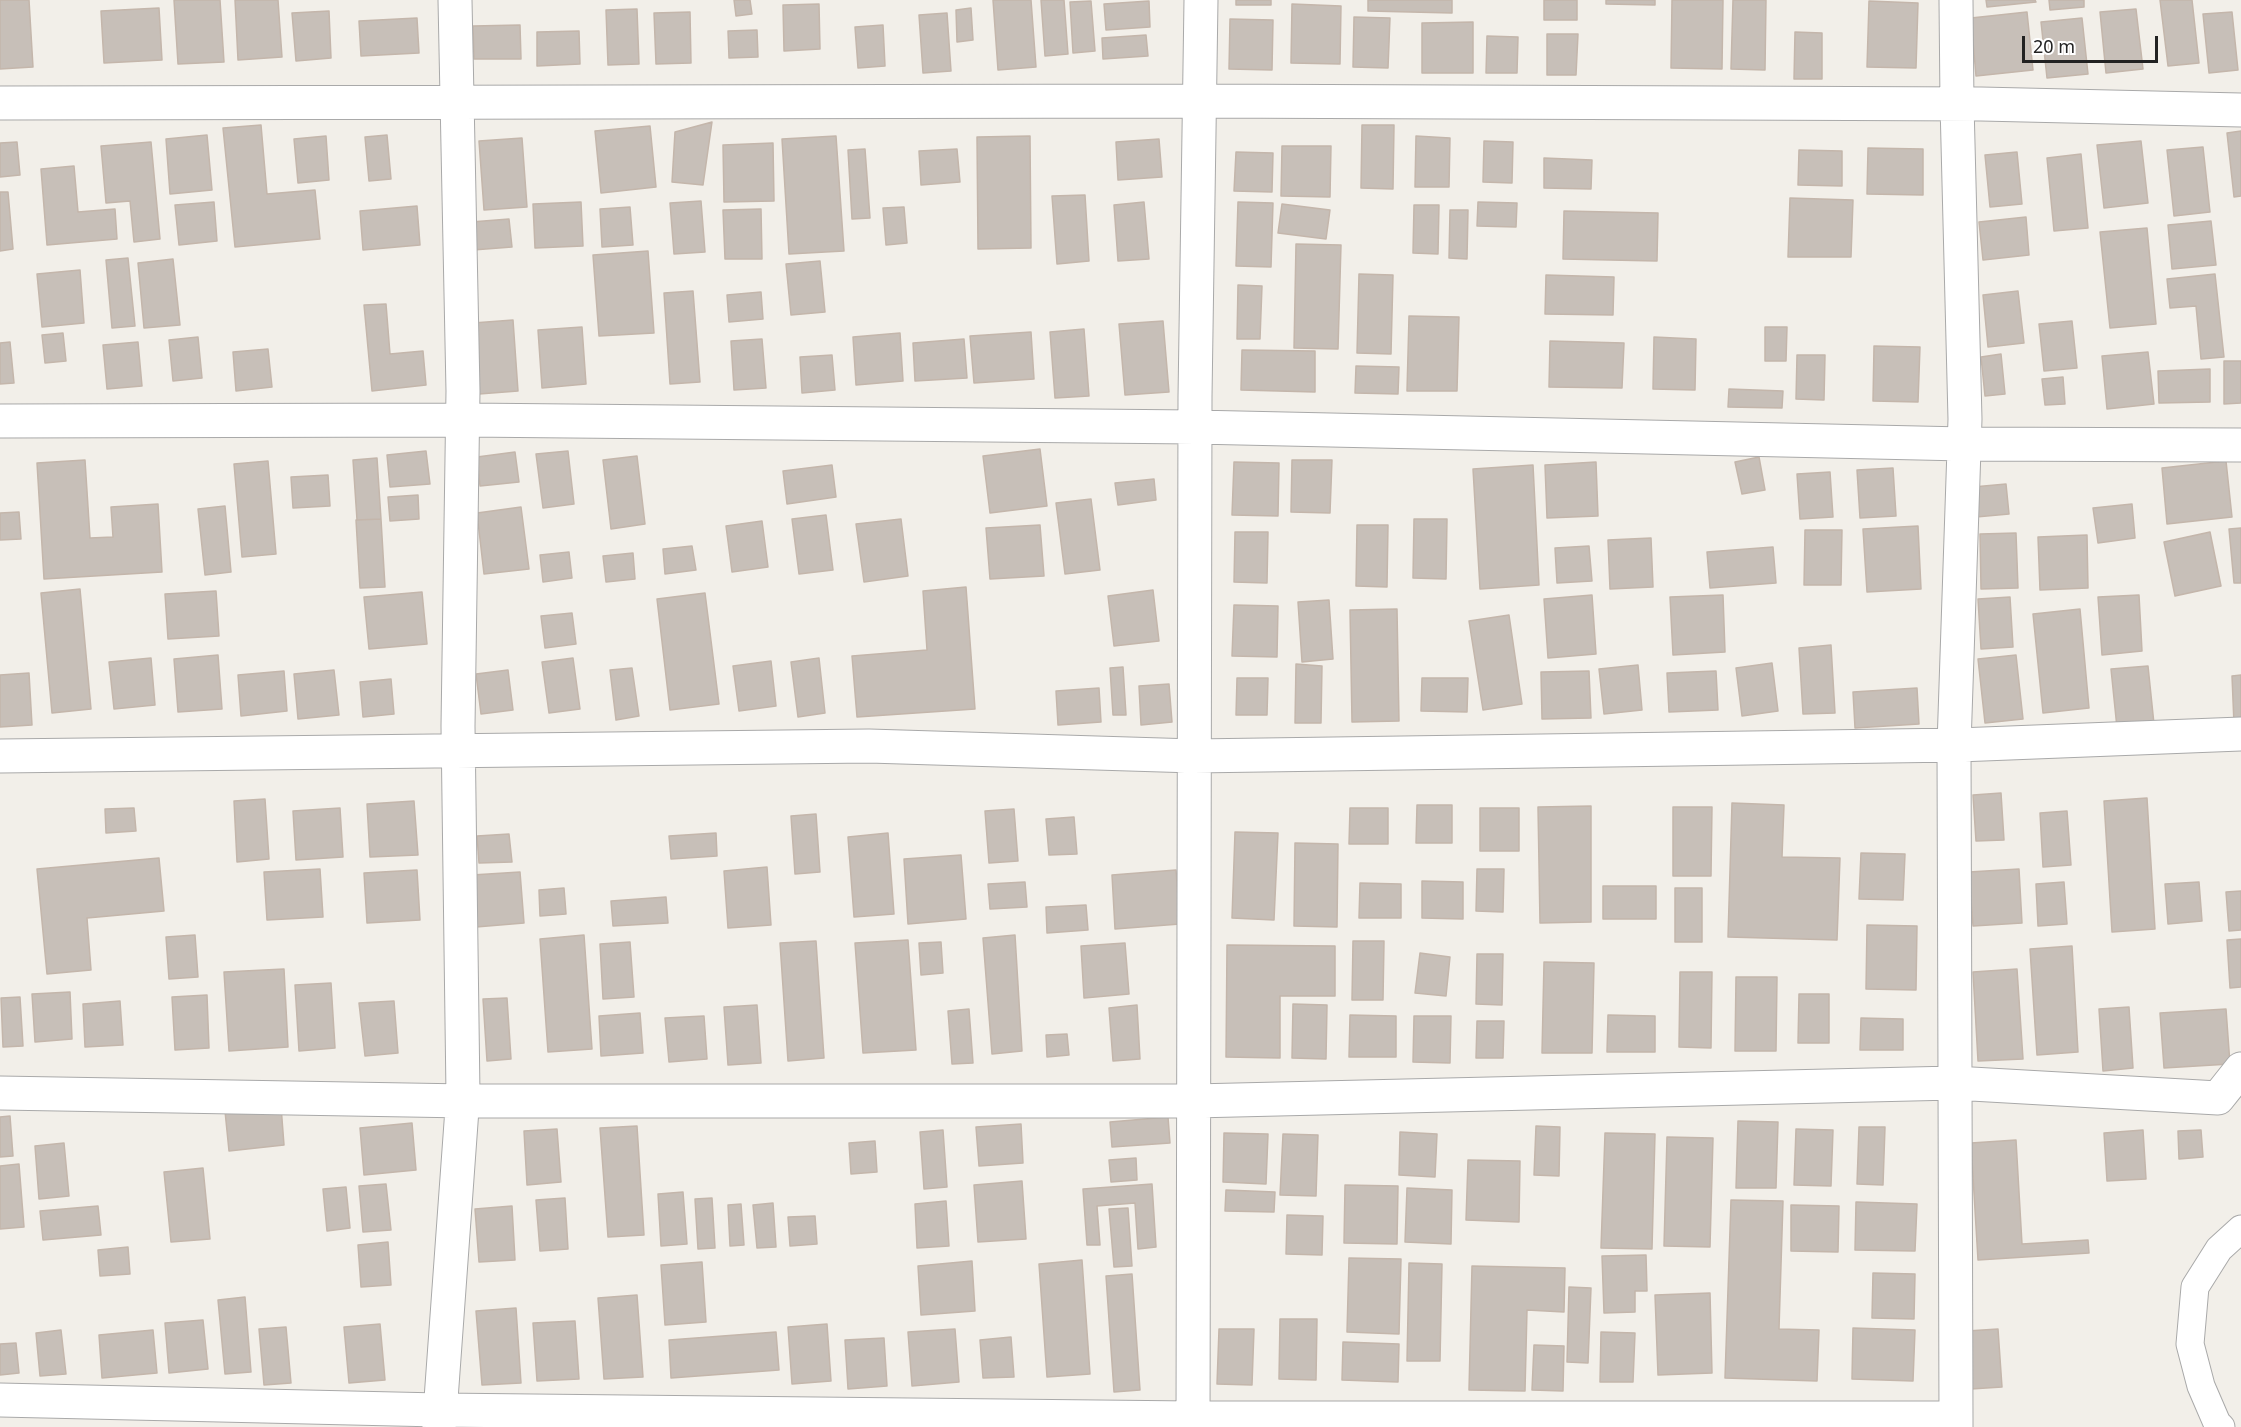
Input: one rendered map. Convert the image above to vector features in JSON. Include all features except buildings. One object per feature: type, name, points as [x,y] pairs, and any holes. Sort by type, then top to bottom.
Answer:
[{"type":"street","points":[[439,1418],[462,1101],[459,751],[462,421],[455,0]]},
{"type":"street","points":[[1193,1422],[1195,427],[1201,0]]},
{"type":"street","points":[[0,1400],[439,1418],[1193,1422],[1956,1422],[1954,745],[1965,419],[1956,0]]},
{"type":"street","points":[[0,103],[1199,101],[1957,104],[2241,110]]},
{"type":"street","points":[[0,421],[462,421],[1195,427],[1964,444],[2241,445]]},
{"type":"street","points":[[0,756],[868,746],[1194,756],[1954,745],[2241,734]]},
{"type":"street","points":[[0,1093],[462,1101],[1194,1101],[1954,1083],[2218,1098],[2241,1069]]},
{"type":"lane","points":[[2221,1427],[2200,1386],[2190,1344],[2195,1287],[2219,1249],[2241,1229]]}]
